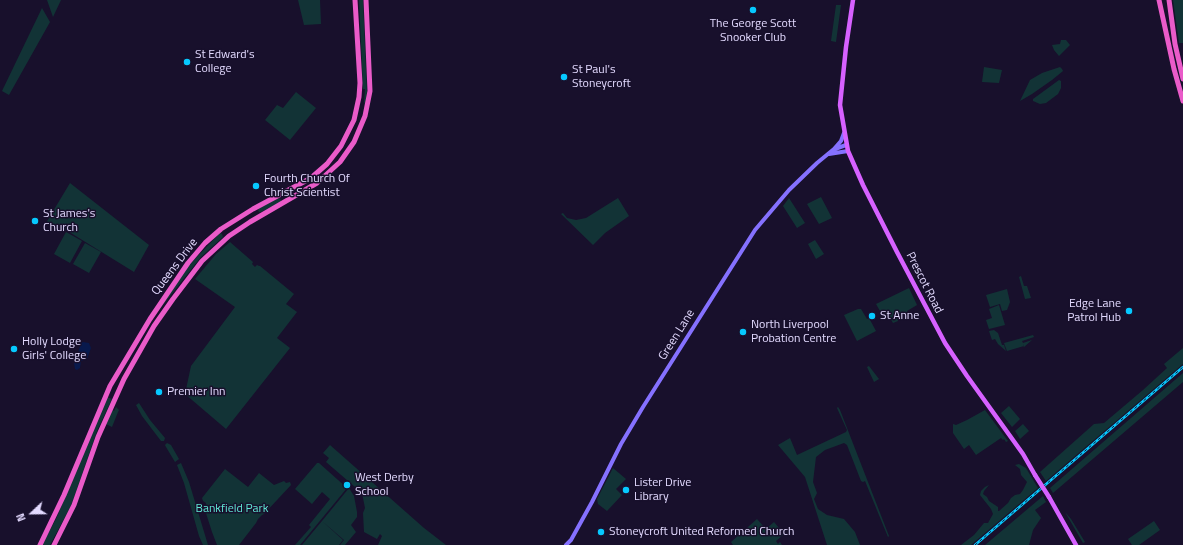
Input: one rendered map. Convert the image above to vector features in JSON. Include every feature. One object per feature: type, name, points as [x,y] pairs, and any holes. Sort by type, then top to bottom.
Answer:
[{"type":"highway","name":"Queens Drive","points":[[40,545],[64,495],[110,386],[143,329],[188,263],[205,243],[221,229],[238,217],[311,178],[327,164],[342,146],[354,120],[359,97],[360,84],[355,0]]},
{"type":"highway","name":"Queens Drive","points":[[54,545],[74,504],[105,419],[124,379],[154,326],[173,298],[202,261],[220,243],[250,222],[317,184],[340,162],[354,142],[365,116],[370,91],[366,0]]},
{"type":"highway","points":[[1159,0],[1183,101]]},
{"type":"highway","points":[[1169,0],[1183,79]]},
{"type":"highway","points":[[1179,86],[1176,69],[1180,68]]},
{"type":"highway","points":[[143,329],[154,326]]},
{"type":"main road","name":"Prescot Road","points":[[854,0],[846,47],[840,105],[847,148],[863,185],[945,343],[1023,454],[1076,545]]},
{"type":"main road","points":[[834,149],[841,141],[844,133]]},
{"type":"main road","name":"Green Lane","points":[[566,545],[571,540],[621,444],[643,407],[755,230],[789,190],[817,163],[834,149],[847,148]]},
{"type":"main road","name":"Green Lane","points":[[829,154],[847,148]]},
{"type":"green space","points":[[47,0],[61,0],[53,17]]},
{"type":"green space","points":[[298,0],[320,0],[321,24],[304,25]]},
{"type":"green space","points":[[359,0],[363,0],[367,92],[365,104],[365,89],[363,89]]},
{"type":"green space","points":[[1173,0],[1183,0],[1183,43],[1179,43]]},
{"type":"green space","points":[[836,5],[841,5],[836,42],[831,41]]},
{"type":"green space","points":[[42,8],[50,22],[9,95],[2,91]]},
{"type":"green space","points":[[1061,40],[1066,40],[1070,45],[1059,56],[1052,45],[1060,44]]},
{"type":"green space","points":[[984,67],[1002,70],[999,83],[982,82]]},
{"type":"green space","points":[[1060,67],[1063,71],[1020,101],[1030,80],[1042,73]]},
{"type":"green space","points":[[1059,80],[1061,81],[1061,88],[1058,94],[1046,103],[1040,104],[1033,101],[1033,99]]},
{"type":"green space","points":[[296,92],[316,108],[290,140],[265,120],[277,105],[283,108]]},
{"type":"green space","points":[[70,183],[149,245],[134,272],[66,230],[46,223]]},
{"type":"green space","points":[[821,197],[832,218],[819,224],[807,204]]},
{"type":"green space","points":[[279,198],[281,202],[259,212],[259,208]]},
{"type":"green space","points":[[618,198],[629,216],[605,233],[593,245],[561,214],[563,213],[567,218],[576,220],[586,218]]},
{"type":"green space","points":[[789,198],[805,223],[797,228],[783,206]]},
{"type":"green space","points":[[66,232],[82,241],[70,263],[54,254]]},
{"type":"green space","points":[[220,233],[223,237],[201,257],[159,310],[158,309],[191,263]]},
{"type":"green space","points":[[815,240],[824,254],[816,259],[808,244]]},
{"type":"green space","points":[[230,242],[253,262],[252,264],[255,267],[257,265],[260,266],[294,294],[286,304],[297,312],[277,338],[290,348],[226,429],[185,394],[191,366],[235,307],[195,279],[216,254]]},
{"type":"green space","points":[[85,243],[101,252],[89,273],[73,264]]},
{"type":"green space","points":[[1021,276],[1024,286],[1027,286],[1031,298],[1025,299],[1019,277]]},
{"type":"green space","points":[[909,288],[917,305],[907,311],[908,313],[897,318],[898,321],[893,323],[889,316],[884,318],[876,304]]},
{"type":"green space","points":[[1007,289],[1010,302],[1007,310],[1002,311],[1000,304],[990,307],[986,295]]},
{"type":"green space","points":[[999,305],[1005,325],[989,329],[986,320],[992,318],[989,309]]},
{"type":"green space","points":[[861,309],[867,319],[869,318],[876,331],[857,341],[844,315]]},
{"type":"green space","points":[[994,330],[998,333],[1002,345],[1004,345],[1006,351],[995,339],[992,340],[989,331]]},
{"type":"green space","points":[[1033,335],[1034,337],[1022,341],[1023,343],[1032,340],[1024,346],[1007,351],[1004,343]]},
{"type":"green space","points":[[1183,348],[1183,364],[1046,481],[1040,472],[1094,424],[1104,423],[1143,390],[1167,368],[1164,364]]},
{"type":"green space","points":[[869,366],[879,379],[874,382],[867,367]]},
{"type":"green space","points":[[1183,373],[1183,382],[1053,493],[1050,488]]},
{"type":"green space","points":[[107,397],[112,399],[97,431],[71,506],[50,545],[42,545],[56,519]]},
{"type":"green space","points":[[139,403],[150,420],[165,438],[164,441],[161,441],[142,416],[136,405]]},
{"type":"green space","points":[[1009,406],[1020,419],[1012,427],[1001,413]]},
{"type":"green space","points":[[116,407],[119,410],[112,427],[106,424],[112,410],[114,411]]},
{"type":"green space","points":[[838,407],[889,536],[888,537],[865,481],[861,481],[847,445],[844,443],[825,450],[816,457],[813,482],[817,493],[814,499],[818,509],[827,515],[844,519],[855,532],[860,545],[827,545],[805,477],[778,445],[790,438],[797,455],[846,432],[847,430],[837,408]]},
{"type":"green space","points":[[985,410],[1008,441],[1006,442],[1001,438],[976,455],[969,445],[964,449],[953,433],[953,424],[956,425]]},
{"type":"green space","points":[[1023,424],[1029,431],[1020,439],[1015,431]]},
{"type":"green space","points":[[167,443],[171,445],[179,459],[175,462],[165,445]]},
{"type":"green space","points":[[330,445],[424,528],[446,545],[378,545],[382,536],[380,534],[377,539],[364,532],[363,513],[365,508],[362,493],[358,492],[355,487],[326,462],[329,458],[323,453]]},
{"type":"green space","points":[[181,463],[189,482],[208,545],[203,545],[199,536],[184,483],[177,465]]},
{"type":"green space","points":[[317,463],[319,463],[347,488],[300,545],[295,545],[311,527],[309,525],[330,499],[322,492],[312,504],[295,489]]},
{"type":"green space","points":[[1019,464],[1026,468],[1038,488],[971,545],[961,545],[974,535],[984,523],[988,523],[993,514],[980,495],[981,491],[985,487],[989,485],[983,494],[989,501],[998,507],[998,511],[1008,503],[1011,498],[1020,494],[1023,490],[1027,482],[1021,475],[1020,469],[1015,465]]},
{"type":"green space","points":[[613,468],[626,479],[616,489],[622,495],[607,511],[598,504],[597,499]]},
{"type":"green space","name":"Bankfield Park","points":[[225,469],[248,487],[259,473],[274,485],[284,481],[286,483],[290,482],[291,485],[258,519],[239,545],[217,545],[204,507],[206,506],[206,503],[202,498]]},
{"type":"green space","points":[[349,488],[354,496],[357,512],[357,517],[351,525],[356,532],[345,545],[340,545],[344,540],[322,521]]},
{"type":"green space","points":[[1043,496],[1046,502],[1035,510],[1041,518],[1033,530],[1029,545],[985,545]]},
{"type":"green space","points":[[1065,512],[1071,519],[1085,542],[1083,543]]},
{"type":"green space","points":[[757,519],[766,529],[774,522],[784,534],[776,541],[778,544],[780,542],[782,545],[733,545],[731,542]]},
{"type":"green space","points":[[322,521],[343,540],[339,545],[302,545]]},
{"type":"green space","points":[[1154,521],[1160,530],[1139,545],[1132,545],[1128,539]]},
{"type":"water","points":[[81,343],[89,343],[91,348],[87,359],[81,361],[80,368],[77,370],[75,369],[74,363]]},
{"type":"railway","points":[[975,545],[1183,367]]},
{"type":"place","name":"The George Scott Snooker Club","points":[[753,10]]},
{"type":"place","name":"St Edward's College","points":[[187,62]]},
{"type":"place","name":"St Paul's Stoneycroft","points":[[564,77]]},
{"type":"place","name":"Fourth Church Of Christ Scientist","points":[[256,186]]},
{"type":"place","name":"St James's Church","points":[[35,221]]},
{"type":"place","name":"Edge Lane Patrol Hub","points":[[1129,311]]},
{"type":"place","name":"St Anne","points":[[872,316]]},
{"type":"place","name":"North Liverpool Probation Centre","points":[[743,332]]},
{"type":"place","name":"Holly Lodge Girls' College","points":[[14,349]]},
{"type":"place","name":"Premier Inn","points":[[159,392]]},
{"type":"place","name":"West Derby School","points":[[347,485]]},
{"type":"place","name":"Lister Drive Library","points":[[626,490]]},
{"type":"place","name":"Stoneycroft United Reformed Church","points":[[601,532]]}]
